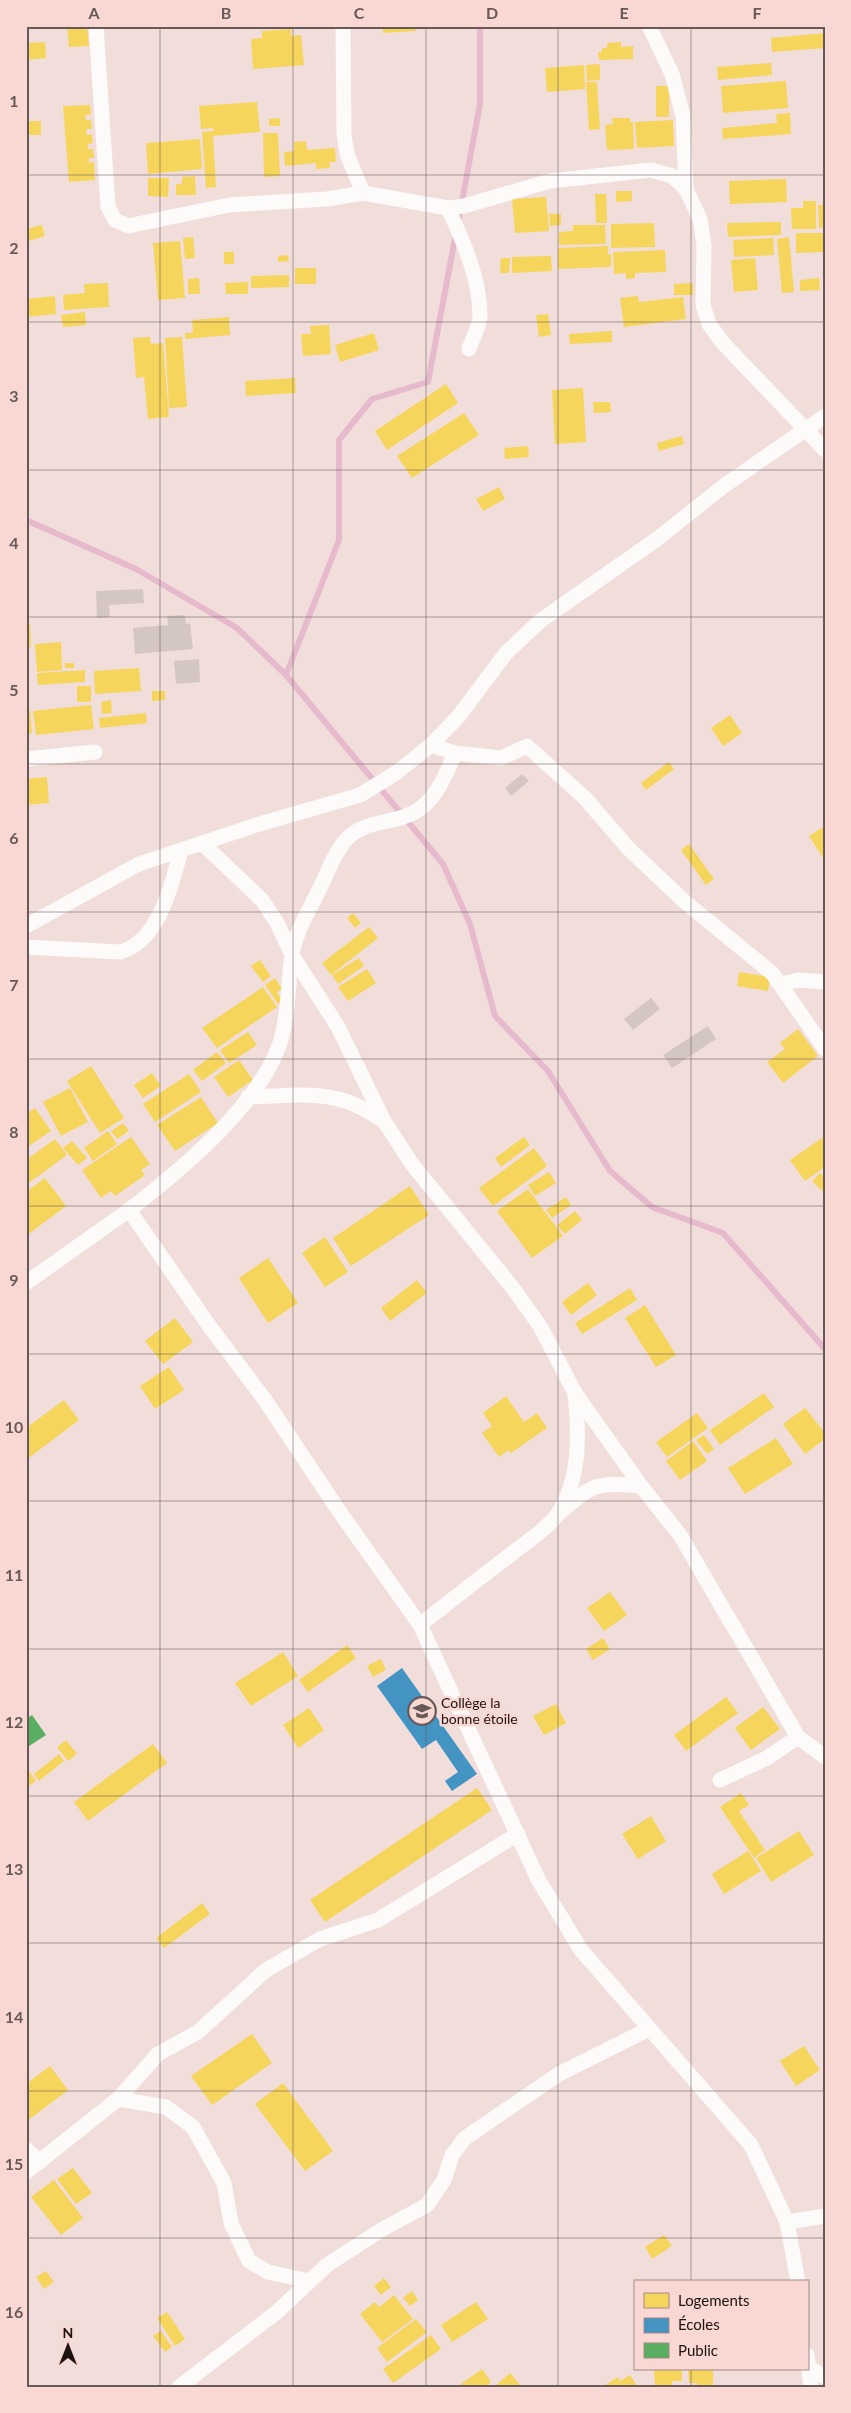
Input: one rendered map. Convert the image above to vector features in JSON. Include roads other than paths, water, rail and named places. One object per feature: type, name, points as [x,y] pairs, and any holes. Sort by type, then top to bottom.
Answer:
[{"type":"street","points":[[96,26],[108,208],[115,220],[128,226],[229,205],[327,200],[363,193],[448,208],[464,206],[550,181],[651,170],[672,176],[686,189],[700,219],[704,246],[702,305],[708,324],[722,342],[825,450]]},
{"type":"street","points":[[342,26],[344,134],[347,154],[363,193]]},
{"type":"street","points":[[649,26],[672,74],[683,116],[686,189]]},
{"type":"street","points":[[448,208],[465,246],[474,279],[480,317],[469,348]]},
{"type":"street","points":[[26,926],[139,864],[202,842],[360,795],[396,773],[431,745],[458,717],[506,653],[540,621],[657,539],[725,485],[825,416]]},
{"type":"street","points":[[431,745],[456,753],[501,758],[527,746],[585,798],[628,848],[672,890],[764,964],[781,984],[825,1050]]},
{"type":"street","points":[[26,759],[95,752]]},
{"type":"street","points":[[26,1283],[129,1210],[198,1154],[248,1097],[270,1065],[280,1041],[288,1006],[292,954],[299,926],[345,840],[360,829],[412,814],[428,802],[439,787],[456,753]]},
{"type":"street","points":[[202,842],[262,900],[292,954],[338,1027],[384,1121],[412,1164],[512,1288],[540,1326],[575,1393],[641,1486],[680,1535],[798,1737],[825,1758]]},
{"type":"street","points":[[26,947],[120,952],[133,948],[141,942],[166,903],[181,850]]},
{"type":"street","points":[[781,984],[798,980],[825,982]]},
{"type":"street","points":[[248,1097],[321,1096],[340,1099],[363,1108],[384,1121]]},
{"type":"street","points":[[129,1210],[210,1326],[265,1400],[339,1511],[420,1625],[538,1879],[581,1950],[751,2145],[786,2222],[798,2280]]},
{"type":"street","points":[[556,1516],[570,1486],[576,1459],[579,1436],[575,1393]]},
{"type":"street","points":[[420,1625],[528,1541],[590,1488],[610,1483],[641,1486]]},
{"type":"street","points":[[720,1780],[767,1758],[798,1737]]},
{"type":"street","points":[[26,2172],[118,2099],[158,2054],[198,2032],[266,1970],[320,1939],[378,1920],[518,1834]]},
{"type":"street","points":[[179,2387],[277,2312],[326,2265],[427,2205],[444,2180],[452,2156],[465,2138],[558,2074],[649,2030]]},
{"type":"street","points":[[118,2099],[166,2107],[193,2127],[224,2183],[231,2223],[249,2261],[268,2272],[309,2281]]},
{"type":"street","points":[[26,2149],[40,2162]]},
{"type":"street","points":[[786,2222],[825,2216]]},
{"type":"street","points":[[808,2362],[825,2377]]},
{"type":"street","points":[[808,2362],[812,2387]]},
{"type":"waterway","points":[[458,223],[480,104],[480,26]]},
{"type":"waterway","points":[[286,675],[339,540],[339,440],[372,399],[428,382],[456,233]]},
{"type":"waterway","points":[[26,520],[136,569],[237,628],[286,675],[443,864],[470,924],[495,1016],[548,1071],[610,1171],[652,1207],[723,1233],[825,1349]]},
{"type":"place","name":"Collège la bonne étoile","points":[[422,1711]]}]
